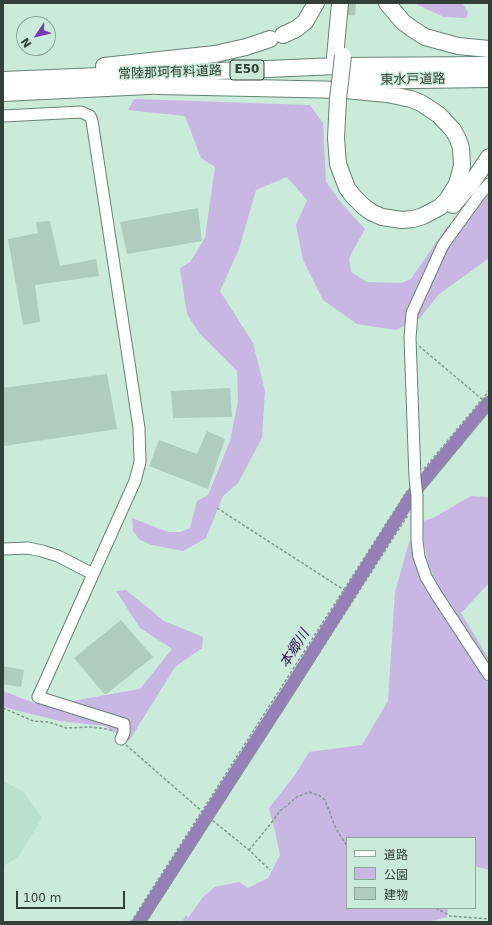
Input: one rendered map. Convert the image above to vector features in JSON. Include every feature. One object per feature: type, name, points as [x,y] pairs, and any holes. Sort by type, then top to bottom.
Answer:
[{"type":"highway","points":[[3,76],[188,58],[231,51],[296,29],[305,22],[316,3]]},
{"type":"highway","points":[[387,3],[402,22],[425,37],[458,46],[489,49]]},
{"type":"highway","points":[[344,9],[329,144],[332,166],[336,179],[348,201],[366,217],[376,222],[387,225],[410,226],[420,224],[437,217],[454,204],[489,157]]},
{"type":"highway","name":"東水戸道路","points":[[338,65],[489,65]]},
{"type":"highway","name":"東水戸道路","points":[[338,65],[489,79]]},
{"type":"highway","name":"常陸那珂有料道路","points":[[3,80],[338,65]]},
{"type":"highway","name":"常陸那珂有料道路","points":[[3,93],[259,82],[338,65]]},
{"type":"highway","points":[[158,86],[344,90],[387,94],[411,99],[421,103],[440,115],[453,130],[458,139],[461,148],[462,166],[457,184],[447,200],[423,216],[402,220],[382,217],[371,212],[354,198],[347,188],[338,164],[334,99]]},
{"type":"street","points":[[3,116],[81,112],[90,116],[92,121],[139,428],[140,462],[135,480],[38,697],[124,724],[124,733],[121,739]]},
{"type":"street","points":[[489,184],[443,245],[412,313],[410,338],[419,552],[426,577],[489,675]]},
{"type":"street","points":[[3,549],[28,548],[42,551],[58,556],[93,574]]},
{"type":"path","points":[[410,338],[489,405]]},
{"type":"path","points":[[131,922],[404,496],[415,480],[489,391]]},
{"type":"path","points":[[146,922],[417,499],[489,411]]},
{"type":"path","points":[[217,508],[344,590]]},
{"type":"path","points":[[3,708],[33,721],[49,722],[66,728],[90,727],[108,729],[116,733],[130,749],[202,812],[249,850],[270,870]]},
{"type":"path","points":[[249,850],[280,811],[297,797],[309,792],[320,796],[325,800],[336,829],[346,844]]},
{"type":"path","points":[[438,909],[450,916],[489,919]]},
{"type":"shaded area","points":[[3,781],[24,792],[42,818],[18,857],[3,866]]},
{"type":"green space","points":[[416,3],[462,3],[468,12],[466,18],[444,17]]},
{"type":"green space","points":[[134,99],[310,105],[323,123],[326,182],[343,205],[365,229],[349,258],[351,272],[367,282],[402,283],[411,279],[445,229],[489,189],[488,259],[439,294],[420,318],[396,330],[357,324],[323,300],[303,260],[296,225],[307,200],[287,177],[256,190],[239,249],[220,291],[253,343],[265,391],[262,438],[238,483],[223,496],[206,538],[183,551],[152,545],[140,540],[133,531],[132,518],[168,532],[181,532],[190,528],[197,501],[208,495],[230,441],[238,401],[237,371],[200,334],[187,314],[180,268],[190,262],[205,238],[215,167],[201,158],[185,116],[128,110]]},
{"type":"green space","points":[[471,496],[489,497],[489,583],[461,613],[489,659],[489,671],[440,591],[429,566],[424,545],[423,521],[433,518]]},
{"type":"green space","points":[[410,539],[420,576],[489,685],[489,870],[476,866],[476,837],[346,837],[346,909],[448,909],[447,917],[428,922],[182,922],[186,915],[188,918],[203,897],[215,887],[239,882],[248,888],[268,878],[280,855],[269,808],[295,775],[309,752],[362,745],[388,701],[395,592]]},
{"type":"green space","points":[[126,590],[164,621],[203,637],[202,648],[175,667],[129,741],[105,726],[60,721],[3,707],[3,691],[34,703],[50,706],[140,689],[172,649],[140,628],[116,591]]},
{"type":"building","points":[[198,208],[202,241],[127,254],[120,222]]},
{"type":"building","points":[[50,221],[60,266],[96,259],[99,276],[35,285],[40,322],[23,325],[8,239],[38,233],[36,222]]},
{"type":"building","points":[[107,374],[117,429],[4,446],[3,388]]},
{"type":"building","points":[[230,388],[232,417],[173,418],[171,391]]},
{"type":"building","points":[[207,431],[225,439],[208,489],[149,466],[159,440],[197,454]]},
{"type":"building","points":[[121,620],[153,657],[105,695],[74,658]]},
{"type":"building","points":[[3,666],[24,670],[21,687],[3,684]]},
{"type":"waterway","name":"本郷川","points":[[139,922],[292,685],[412,495],[489,402]]},
{"type":"tunnel","points":[[347,15],[348,3]]}]
